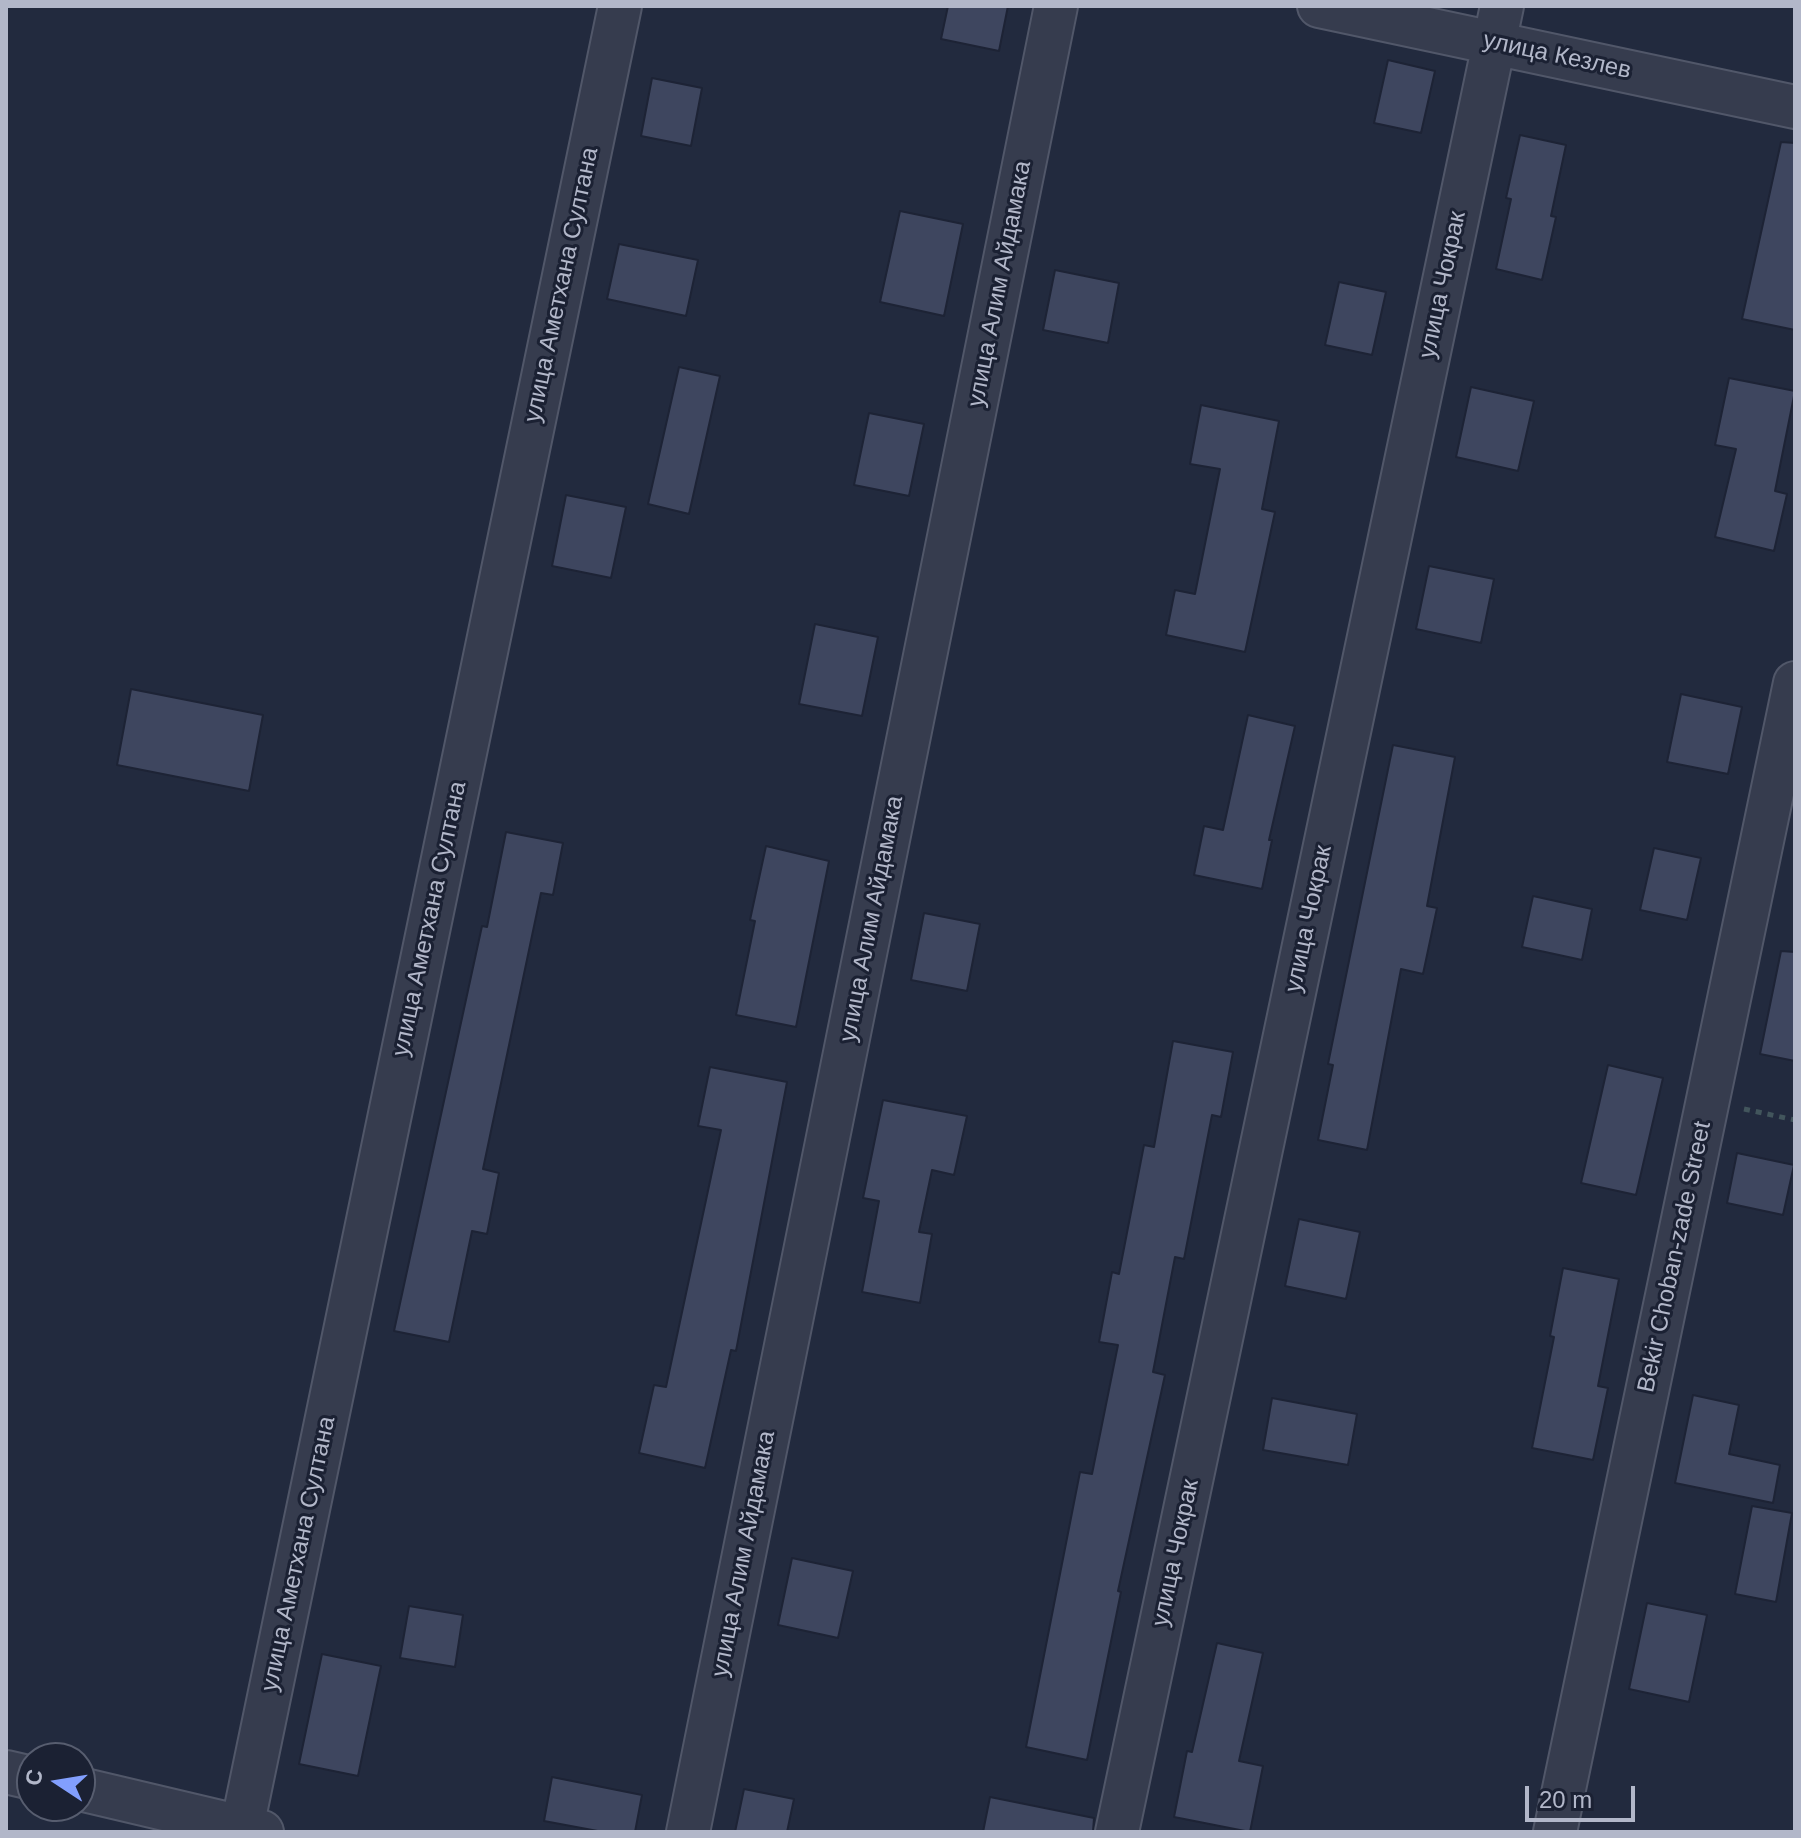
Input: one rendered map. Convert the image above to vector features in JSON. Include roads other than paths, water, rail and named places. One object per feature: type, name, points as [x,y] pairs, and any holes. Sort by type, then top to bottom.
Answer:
[{"type":"street","name":"улица Аметхана Султана","points":[[248,1831],[620,6]]},
{"type":"street","name":"улица Алим Айдамака","points":[[688,1832],[1056,6]]},
{"type":"street","name":"улица Кезлев","points":[[1319,6],[1498,24],[1795,107]]},
{"type":"street","name":"улица Чокрак","points":[[1117,1832],[1498,24]]},
{"type":"street","name":"Bekir Choban-zade Street","points":[[1555,1832],[1795,683]]},
{"type":"street","points":[[96,1793],[248,1831]]}]
